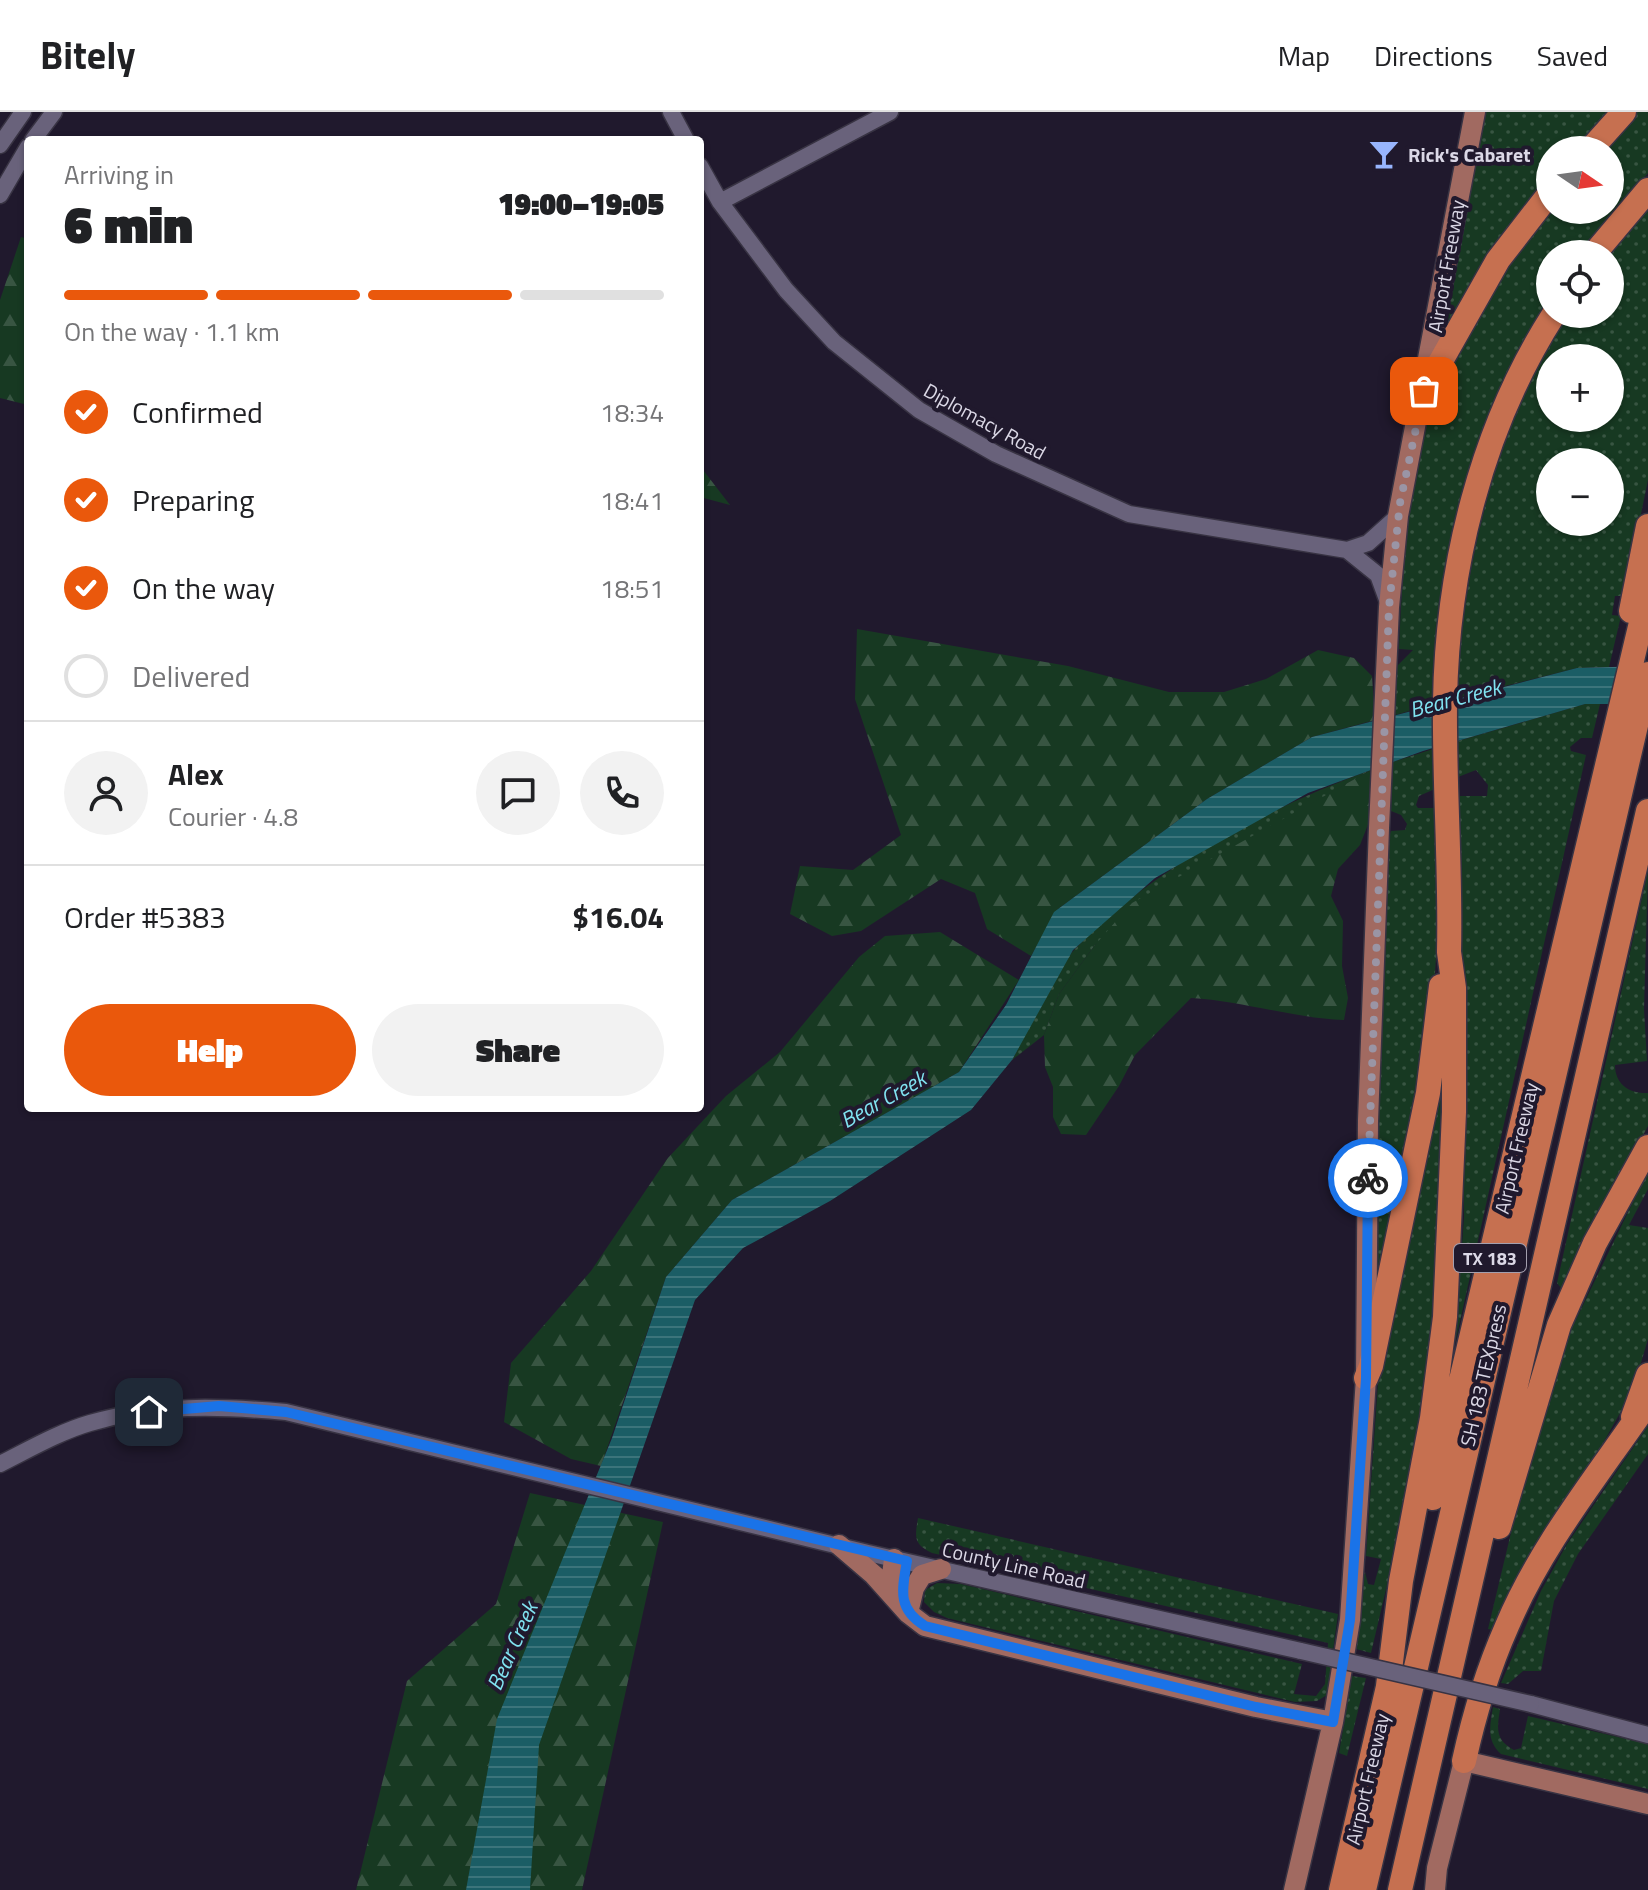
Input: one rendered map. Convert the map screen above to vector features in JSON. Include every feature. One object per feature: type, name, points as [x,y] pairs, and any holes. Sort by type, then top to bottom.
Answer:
[{"type":"highway","points":[[1603,136],[1624,112]]},
{"type":"highway","points":[[1606,240],[1648,190]]},
{"type":"highway","points":[[1424,391],[1498,260],[1536,211]]},
{"type":"highway","points":[[1387,1694],[1401,1581],[1432,1418],[1445,1317],[1454,1112],[1454,988],[1449,952],[1447,655],[1463,536],[1498,426],[1547,328]]},
{"type":"highway","points":[[1628,742],[1648,526]]},
{"type":"highway","name":"SH 183 TEXpress","points":[[1364,1890],[1628,742],[1648,674]]},
{"type":"highway","name":"SH 183 TEXpress","points":[[1374,1890],[1628,742]]},
{"type":"highway","name":"Airport Freeway","points":[[1341,1890],[1594,822],[1628,742]]},
{"type":"highway","name":"TX 183","points":[[1400,1890],[1648,811]]},
{"type":"highway","points":[[1366,1378],[1428,1093],[1449,952]]},
{"type":"highway","points":[[1451,1670],[1503,1516],[1559,1325],[1595,1243],[1648,1147]]},
{"type":"highway","points":[[1622,1441],[1648,1375]]},
{"type":"highway","points":[[1464,1761],[1491,1666],[1507,1623],[1551,1544],[1648,1402]]},
{"type":"main road","name":"Airport Freeway","points":[[1294,1890],[1333,1722],[1350,1620],[1366,1378],[1369,1109],[1379,828],[1389,607],[1398,516],[1475,112]]},
{"type":"main road","points":[[839,1545],[925,1626],[1256,1707],[1333,1722]]},
{"type":"main road","points":[[901,1560],[890,1591],[908,1613]]},
{"type":"main road","points":[[908,1613],[914,1588],[922,1575],[941,1569]]},
{"type":"main road","points":[[1435,1890],[1437,1868],[1464,1761],[1648,1804]]},
{"type":"street","points":[[0,145],[23,112]]},
{"type":"street","points":[[671,112],[684,136]]},
{"type":"street","points":[[720,202],[890,112]]},
{"type":"street","points":[[35,136],[45,115]]},
{"type":"street","points":[[0,195],[24,154]]},
{"type":"street","name":"Diplomacy Road","points":[[704,173],[720,202],[786,290],[834,342],[919,410],[996,454],[1129,514],[1347,550],[1378,575],[1389,607]]},
{"type":"street","points":[[1347,550],[1368,543],[1398,516]]},
{"type":"street","name":"County Line Road","points":[[0,1464],[89,1423],[149,1412],[219,1406],[286,1412],[901,1560],[1531,1704],[1648,1735]]},
{"type":"green space","points":[[1483,112],[1612,112],[1590,136],[1536,136],[1536,197],[1439,343]]},
{"type":"green space","points":[[1630,112],[1648,112],[1648,173],[1624,202],[1624,136],[1609,136]]},
{"type":"green space","points":[[1648,206],[1648,480],[1624,596],[1615,596],[1612,615],[1621,616],[1609,667],[1577,668],[1457,698],[1460,647],[1475,547],[1502,451],[1536,372],[1536,432],[1624,432],[1624,344],[1550,344],[1559,328],[1624,328],[1624,240],[1620,240]]},
{"type":"green space","points":[[1539,224],[1606,224],[1593,240],[1536,240],[1536,325],[1516,361],[1434,704],[1395,715],[1397,666],[1413,650],[1399,649],[1408,521],[1423,436],[1450,356],[1470,318]]},
{"type":"green space","points":[[21,237],[24,238],[24,404],[0,398],[0,300]]},
{"type":"green space","points":[[704,471],[730,505],[704,498]]},
{"type":"green space","points":[[857,629],[1068,666],[1169,692],[1224,692],[1266,679],[1318,650],[1354,658],[1372,676],[1375,720],[1312,737],[1207,799],[1058,909],[1031,956],[987,929],[975,893],[941,879],[861,931],[832,936],[790,914],[800,866],[853,870],[901,835],[855,699]]},
{"type":"green space","points":[[1585,704],[1600,704],[1592,738],[1581,738],[1570,747],[1571,751],[1586,755],[1455,1344],[1464,1217],[1459,796],[1487,796],[1488,785],[1476,770],[1458,777],[1458,741]]},
{"type":"green space","points":[[1436,748],[1437,788],[1419,796],[1416,805],[1418,808],[1437,808],[1437,944],[1431,1030],[1378,1289],[1370,1283],[1388,840],[1391,831],[1405,830],[1407,824],[1401,815],[1391,811],[1393,762]]},
{"type":"green space","points":[[1371,770],[1195,870],[1095,945],[1059,994],[1044,1035],[1012,1060],[1065,961],[1139,892],[1213,843],[1252,822]]},
{"type":"green space","points":[[1371,770],[1369,822],[1360,845],[1338,869],[1331,896],[1343,921],[1342,966],[1348,998],[1344,1020],[1191,998],[1135,1055],[1119,1086],[1086,1135],[1061,1134],[1053,1117],[1053,1087],[1045,1067],[1044,1035],[1059,994],[1095,945],[1132,903]]},
{"type":"green space","points":[[1648,871],[1644,1009],[1647,1061],[1615,1065],[1617,1078],[1624,1086],[1635,1092],[1648,1093],[1648,1126],[1561,1288],[1557,1283]]},
{"type":"green space","points":[[940,932],[1019,980],[959,1072],[732,1200],[666,1277],[601,1466],[571,1459],[504,1422],[511,1363],[591,1271],[667,1159],[726,1096],[780,1052],[859,957],[885,936]]},
{"type":"green space","points":[[1440,1084],[1443,1087],[1438,1230],[1427,1373],[1410,1478],[1371,1653],[1356,1649],[1363,1576],[1365,1572],[1368,1584],[1374,1585],[1381,1559],[1366,1556],[1379,1368]]},
{"type":"green space","points":[[1648,1171],[1648,1189],[1629,1225],[1648,1228],[1648,1339],[1633,1390],[1497,1631],[1488,1629],[1520,1495],[1568,1336]]},
{"type":"green space","points":[[1648,1426],[1648,1454],[1578,1554],[1554,1601],[1541,1671],[1523,1671],[1508,1684],[1501,1683],[1541,1591],[1567,1544]]},
{"type":"green space","points":[[530,1493],[663,1522],[582,1890],[356,1890],[407,1681],[496,1604]]},
{"type":"green space","points":[[918,1518],[1338,1614],[1327,1695],[1317,1701],[1295,1702],[947,1618],[934,1612],[924,1602],[925,1590],[937,1583],[961,1584],[1302,1664],[1294,1694],[1316,1696],[1325,1684],[1328,1643],[932,1553],[918,1543]]},
{"type":"green space","points":[[1352,1676],[1366,1678],[1347,1756],[1339,1753]]},
{"type":"green space","points":[[1493,1707],[1500,1709],[1500,1738],[1514,1750],[1521,1748],[1528,1716],[1648,1744],[1648,1789],[1501,1754],[1491,1738]]},
{"type":"shaded area","points":[[1648,666],[1648,704],[1585,704],[1423,751],[1308,793],[1155,878],[1073,950],[1012,1060],[971,1110],[830,1201],[743,1248],[695,1300],[539,1745],[530,1890],[466,1890],[497,1719],[612,1438],[666,1277],[732,1200],[959,1072],[1006,1005],[1054,912],[1207,799],[1312,737],[1577,668]]},
{"type":"way so far","points":[[1368,1178],[1369,1083],[1389,607],[1400,503],[1424,391]]},
{"type":"place","name":"Rick's Cabaret","points":[[1384,154]]},
{"type":"route","points":[[149,1412],[219,1406],[286,1412],[907,1561],[903,1602],[908,1613],[925,1626],[1256,1707],[1333,1722],[1350,1620],[1366,1378],[1368,1178]]},
{"type":"water label","name":"Bear Creek","points":[[1455,698]]},
{"type":"water label","name":"Bear Creek","points":[[883,1099]]},
{"type":"water label","name":"Bear Creek","points":[[512,1646]]}]
